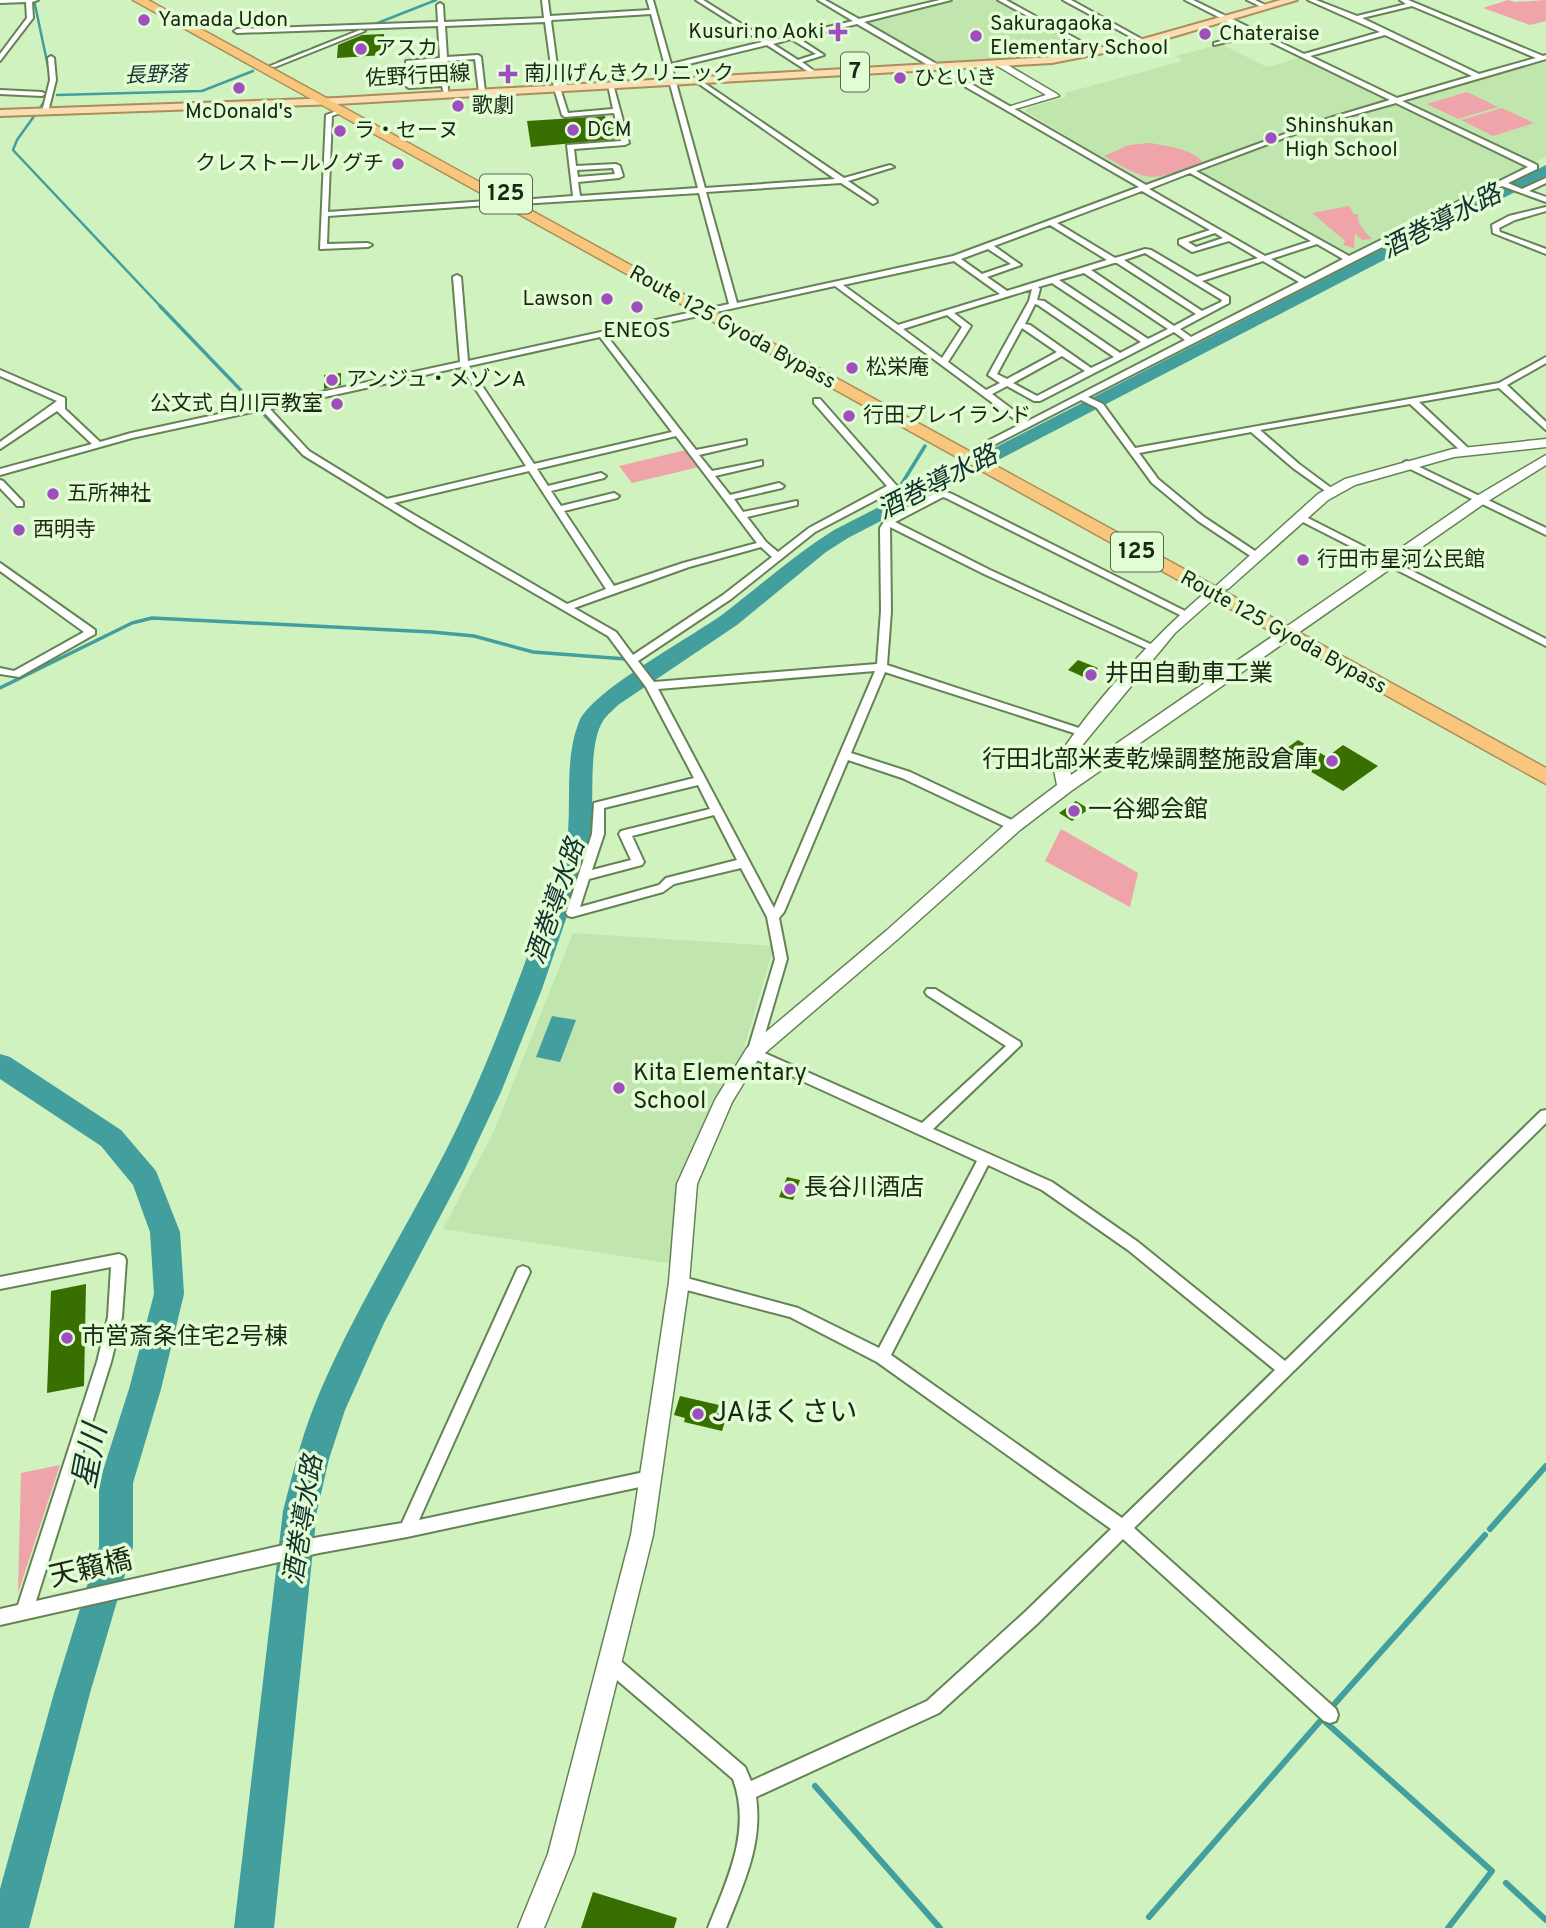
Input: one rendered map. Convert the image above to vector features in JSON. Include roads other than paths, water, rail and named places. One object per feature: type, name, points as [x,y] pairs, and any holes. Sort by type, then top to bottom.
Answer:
[{"type":"highway","name":"Route 125 Gyoda Bypass","points":[[139,0],[320,101],[338,106],[718,309],[992,466],[1290,630],[1546,778]]},
{"type":"highway","name":"Route 125 Gyoda Bypass","points":[[151,0],[273,66],[499,199],[718,309]]},
{"type":"highway","name":"Route 125 Gyoda Bypass","points":[[1290,630],[1546,763]]},
{"type":"main road","name":"佐野行田線","points":[[338,106],[446,89],[482,92],[1052,60],[1099,53],[1144,42],[1292,0]]},
{"type":"main road","points":[[0,113],[320,101]]},
{"type":"street","points":[[0,1],[33,0],[30,18],[0,59]]},
{"type":"street","points":[[545,0],[557,88],[565,115],[618,111]]},
{"type":"street","points":[[650,0],[701,190],[718,309]]},
{"type":"street","points":[[699,0],[815,74]]},
{"type":"street","points":[[821,0],[1305,282]]},
{"type":"street","points":[[667,66],[948,0]]},
{"type":"street","points":[[1001,0],[1099,53]]},
{"type":"street","points":[[1066,0],[1144,42]]},
{"type":"street","points":[[1188,0],[1534,167]]},
{"type":"street","points":[[1250,0],[1266,7]]},
{"type":"street","points":[[1311,0],[1356,18],[1479,77]]},
{"type":"street","points":[[1404,0],[1545,58]]},
{"type":"street","points":[[1356,18],[1412,4]]},
{"type":"street","points":[[440,5],[442,24],[444,59],[446,89],[409,86],[408,62],[444,59],[478,57],[482,92]]},
{"type":"street","points":[[237,31],[442,24],[653,12]]},
{"type":"street","points":[[273,66],[372,27]]},
{"type":"street","points":[[1216,44],[1256,33]]},
{"type":"street","points":[[1303,56],[1384,33]]},
{"type":"street","points":[[792,37],[821,55],[796,62]]},
{"type":"street","points":[[39,112],[54,88],[55,75],[51,58]]},
{"type":"street","points":[[0,472],[98,445],[252,410],[955,258],[1322,122],[1545,58]]},
{"type":"street","points":[[999,63],[1054,96],[1011,109]]},
{"type":"street","points":[[697,80],[873,202]]},
{"type":"street","points":[[577,198],[570,147],[625,143],[611,85]]},
{"type":"street","points":[[0,92],[42,94]]},
{"type":"street","points":[[338,106],[329,116],[323,247],[368,245]]},
{"type":"street","points":[[974,454],[1305,282],[1546,161]]},
{"type":"street","points":[[573,168],[616,166],[619,176],[574,180]]},
{"type":"street","points":[[520,202],[842,181],[890,167]]},
{"type":"street","points":[[1191,171],[1349,260]]},
{"type":"street","points":[[1520,190],[1546,180]]},
{"type":"street","points":[[1504,184],[1544,198]]},
{"type":"street","points":[[325,214],[475,204],[499,199]]},
{"type":"street","points":[[1546,209],[1512,218],[1495,227],[1497,233],[1546,252]]},
{"type":"street","points":[[1052,223],[1200,314]]},
{"type":"street","points":[[1215,231],[1181,242],[1195,250],[1228,239]]},
{"type":"street","points":[[1196,280],[1316,242]]},
{"type":"street","points":[[980,276],[1017,265],[989,246]]},
{"type":"street","points":[[898,328],[1145,251],[1151,252],[1226,299],[1225,303],[1037,399],[992,375],[1033,301],[1036,289],[1033,286]]},
{"type":"street","points":[[955,258],[1006,294]]},
{"type":"street","points":[[1085,270],[1192,341]]},
{"type":"street","points":[[457,276],[464,365],[612,590]]},
{"type":"street","points":[[1054,280],[1148,343]]},
{"type":"street","points":[[837,284],[1028,425]]},
{"type":"street","points":[[1033,301],[1041,303],[1120,357]]},
{"type":"street","points":[[944,362],[967,326],[947,312]]},
{"type":"street","points":[[1020,325],[1027,327],[1091,372]]},
{"type":"street","points":[[602,334],[763,544],[776,556]]},
{"type":"street","points":[[986,394],[1063,352]]},
{"type":"street","points":[[1133,451],[1501,385],[1546,360]]},
{"type":"street","points":[[0,373],[62,400],[60,410],[98,445]]},
{"type":"street","points":[[1501,385],[1546,427]]},
{"type":"street","points":[[1059,388],[1100,406],[1156,481],[1201,519],[1255,555]]},
{"type":"street","points":[[1411,400],[1465,450]]},
{"type":"street","points":[[817,401],[894,487],[920,502]]},
{"type":"street","points":[[0,446],[60,405]]},
{"type":"street","points":[[265,408],[306,453],[612,634],[650,684],[773,917],[780,959],[753,1053],[724,1100],[687,1184],[679,1282],[642,1535],[561,1854],[531,1928]]},
{"type":"street","points":[[1253,429],[1331,492]]},
{"type":"street","points":[[386,502],[678,433]]},
{"type":"street","points":[[694,453],[743,442]]},
{"type":"street","points":[[1066,787],[1061,765],[1154,648],[1186,614],[1218,590],[1255,555],[1331,492],[1349,482],[1465,450],[1546,443]]},
{"type":"street","points":[[753,1053],[892,935],[1014,826],[1066,787],[1480,500],[1546,459]]},
{"type":"street","points":[[709,474],[759,463]]},
{"type":"street","points":[[1407,464],[1546,532]]},
{"type":"street","points":[[546,489],[601,476]]},
{"type":"street","points":[[0,483],[20,504]]},
{"type":"street","points":[[728,498],[779,486]]},
{"type":"street","points":[[633,660],[727,597],[812,530],[894,487]]},
{"type":"street","points":[[773,917],[778,912],[882,667],[886,611],[885,528],[888,522],[920,502],[942,494],[949,496],[1186,614]]},
{"type":"street","points":[[559,509],[614,496]]},
{"type":"street","points":[[741,515],[794,503]]},
{"type":"street","points":[[1300,517],[1546,643]]},
{"type":"street","points":[[888,522],[987,572],[1154,648]]},
{"type":"street","points":[[568,607],[686,565],[763,544]]},
{"type":"street","points":[[0,566],[91,632],[15,675],[0,670]]},
{"type":"street","points":[[650,684],[882,667],[1084,733]]},
{"type":"street","points":[[844,755],[906,775],[1014,826]]},
{"type":"street","points":[[699,781],[598,806],[598,834],[572,913],[663,888],[670,881],[743,863]]},
{"type":"street","points":[[584,876],[638,862],[625,834],[716,811]]},
{"type":"street","points":[[922,1131],[1015,1045],[931,992]]},
{"type":"street","points":[[753,1053],[1046,1186],[1133,1245],[1284,1369]]},
{"type":"street","points":[[749,1791],[933,1707],[1031,1618],[1546,1115]]},
{"type":"street","points":[[882,1357],[985,1159]]},
{"type":"street","points":[[0,1283],[119,1260],[115,1317],[104,1362],[28,1611]]},
{"type":"street","points":[[407,1530],[523,1272]]},
{"type":"street","points":[[679,1282],[793,1312],[882,1357],[1122,1527],[1330,1715]]},
{"type":"street","points":[[162,1581],[316,1546],[407,1530],[649,1478]]},
{"type":"street","name":"天籟橋","points":[[0,1617],[162,1581]]},
{"type":"street","points":[[610,1663],[739,1773],[749,1791],[752,1826],[736,1882],[717,1928]]},
{"type":"water","points":[[552,1016],[576,1020],[560,1062],[536,1057]]},
{"type":"waterway","points":[[34,0],[50,76]]},
{"type":"waterway","name":"長野落","points":[[375,24],[436,0]]},
{"type":"waterway","name":"長野落","points":[[313,48],[360,30]]},
{"type":"waterway","name":"長野落","points":[[278,62],[305,51]]},
{"type":"waterway","name":"長野落","points":[[57,95],[202,91],[253,71]]},
{"type":"waterway","points":[[47,98],[17,140],[13,150],[162,308]]},
{"type":"waterway","name":"酒巻導水路","points":[[254,1928],[300,1511],[312,1459],[350,1361],[449,1173],[515,1024],[578,849],[582,824],[581,752],[591,720],[610,700],[729,620],[819,548],[841,534],[1546,170]]},
{"type":"waterway","points":[[160,306],[304,456],[364,492]]},
{"type":"waterway","points":[[901,485],[925,446]]},
{"type":"waterway","points":[[0,688],[132,623],[152,618],[432,632],[474,636],[533,652],[626,659]]},
{"type":"waterway","points":[[645,656],[699,620]]},
{"type":"waterway","name":"星川","points":[[0,1065],[111,1138],[146,1179],[165,1232],[169,1294],[145,1389],[116,1483],[116,1547],[72,1693],[9,1928]]},
{"type":"waterway","points":[[1490,1529],[1546,1466]]},
{"type":"waterway","points":[[1330,1709],[1485,1535]]},
{"type":"waterway","points":[[1149,1917],[1322,1719],[1492,1871],[1448,1928]]},
{"type":"waterway","points":[[815,1786],[940,1928]]},
{"type":"waterway","points":[[1506,1883],[1546,1920]]},
{"type":"place","name":"Yamada Udon","points":[[144,20]]},
{"type":"place","name":"Kusuri no Aoki","points":[[838,32]]},
{"type":"place","name":"Chateraise","points":[[1205,34]]},
{"type":"place","name":"Sakuragaoka Elementary School","points":[[976,36]]},
{"type":"place","name":"アスカ","points":[[361,49]]},
{"type":"place","name":"南川げんきクリニック","points":[[508,74]]},
{"type":"place","name":"ひといき","points":[[900,78]]},
{"type":"place","name":"McDonald's","points":[[239,88]]},
{"type":"place","name":"歌劇","points":[[458,106]]},
{"type":"place","name":"DCM","points":[[573,130]]},
{"type":"place","name":"ラ・セーヌ","points":[[340,131]]},
{"type":"place","name":"Shinshukan High School","points":[[1271,138]]},
{"type":"place","name":"クレストールノグチ","points":[[398,164]]},
{"type":"place","name":"Lawson","points":[[607,299]]},
{"type":"place","name":"ENEOS","points":[[637,307]]},
{"type":"place","name":"松栄庵","points":[[852,368]]},
{"type":"place","name":"アンジュ・メゾンA","points":[[332,380]]},
{"type":"place","name":"公文式 白川戸教室","points":[[337,404]]},
{"type":"place","name":"行田プレイランド","points":[[849,416]]},
{"type":"place","name":"五所神社","points":[[53,494]]},
{"type":"place","name":"西明寺","points":[[19,530]]},
{"type":"place","name":"行田市星河公民館","points":[[1303,560]]},
{"type":"place","name":"井田自動車工業","points":[[1091,675]]},
{"type":"place","name":"行田北部米麦乾燥調整施設倉庫","points":[[1332,761]]},
{"type":"place","name":"一谷郷会館","points":[[1074,811]]},
{"type":"place","name":"Kita Elementary School","points":[[619,1088]]},
{"type":"place","name":"長谷川酒店","points":[[790,1189]]},
{"type":"place","name":"市営斎条住宅2号棟","points":[[67,1338]]},
{"type":"place","name":"JAほくさい","points":[[698,1414]]}]
